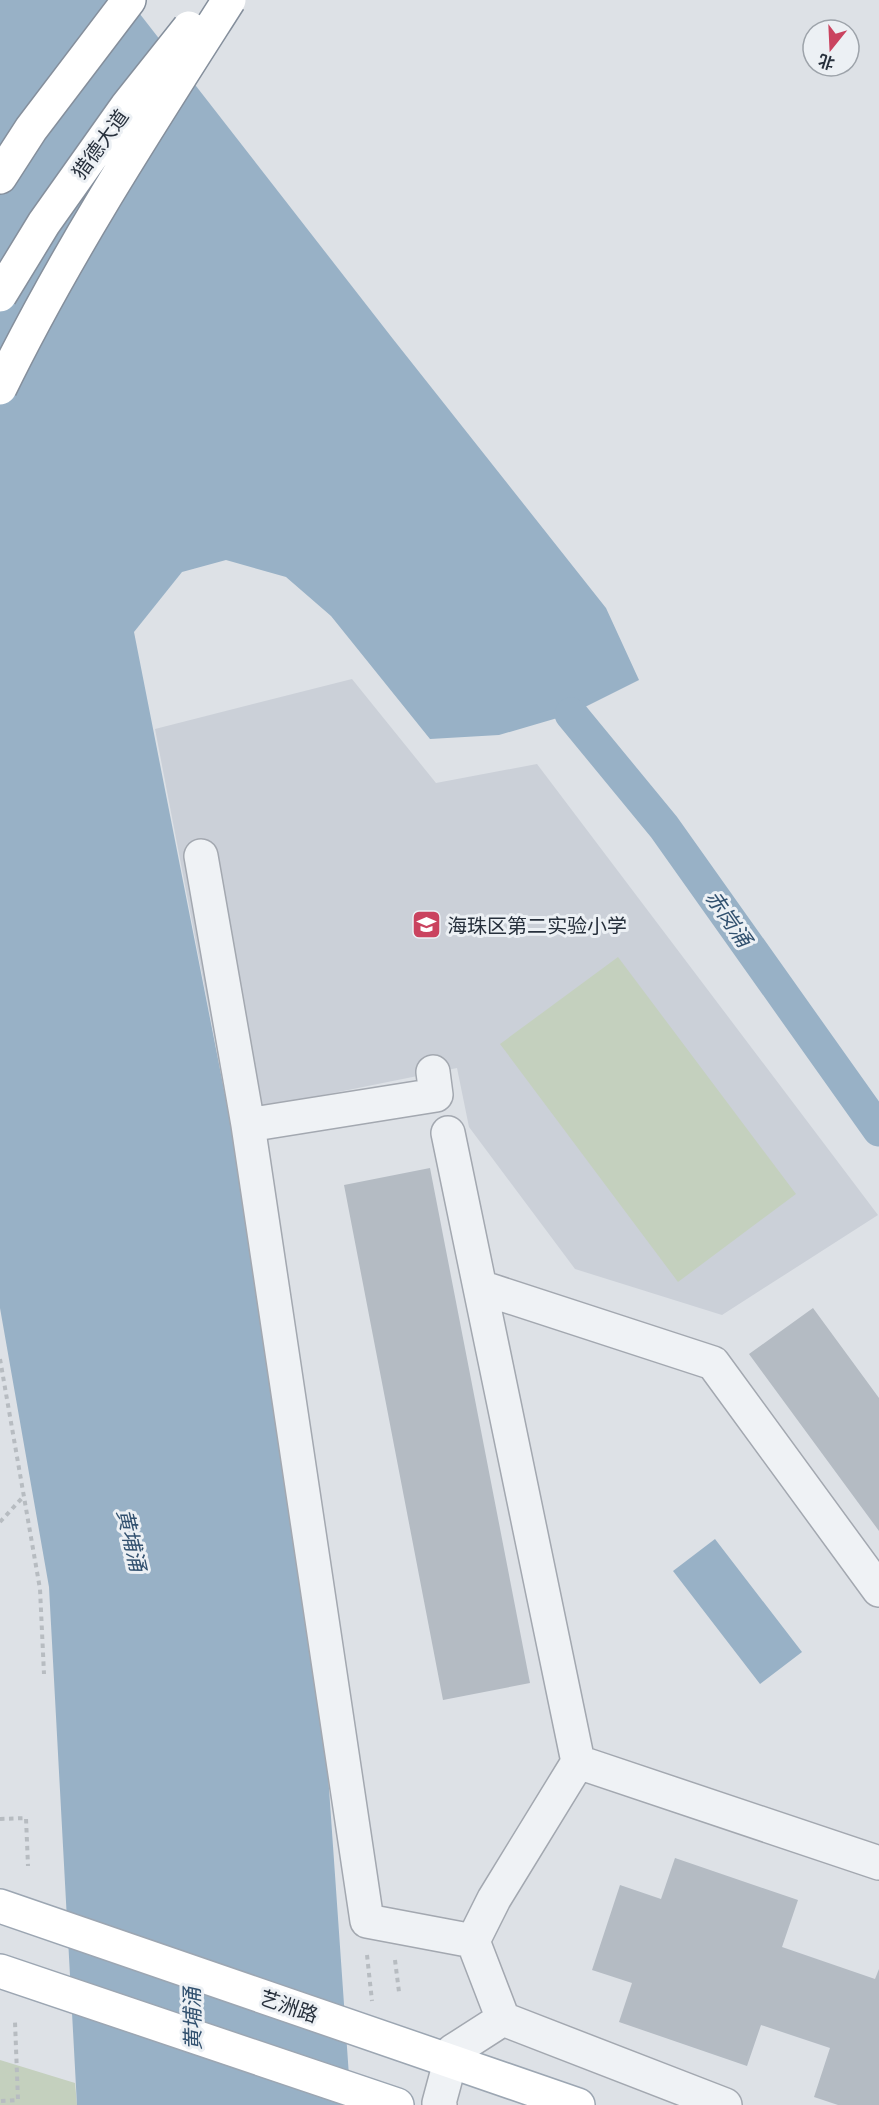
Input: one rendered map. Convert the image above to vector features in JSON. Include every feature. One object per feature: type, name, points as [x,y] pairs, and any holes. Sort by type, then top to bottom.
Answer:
[{"type":"main road","points":[[0,177],[32,129],[129,0]]},
{"type":"main road","name":"猎德大道","points":[[0,295],[44,223],[106,136],[211,0]]},
{"type":"main road","points":[[0,388],[74,248],[130,155],[229,0]]},
{"type":"main road","name":"艺洲路","points":[[0,1906],[578,2105]]},
{"type":"main road","points":[[0,1971],[397,2105]]},
{"type":"street","points":[[201,856],[248,1125],[367,1921],[473,1941]]},
{"type":"street","points":[[248,1125],[436,1095],[433,1072]]},
{"type":"street","points":[[447,1133],[578,1762],[494,1899],[473,1941],[502,2019],[725,2105]]},
{"type":"street","points":[[480,1287],[713,1363],[879,1590]]},
{"type":"street","points":[[578,1762],[879,1863]]},
{"type":"street","points":[[440,2105],[453,2051],[502,2019]]},
{"type":"path","points":[[0,1359],[22,1498],[40,1589],[44,1674]]},
{"type":"path","points":[[0,1522],[22,1498]]},
{"type":"path","points":[[0,1819],[26,1818],[28,1866]]},
{"type":"path","points":[[0,2102],[18,2100],[15,2022]]},
{"type":"shaded area","name":"海珠区第二实验小学","points":[[352,679],[436,783],[537,764],[878,1215],[722,1315],[575,1269],[469,1127],[457,1068],[229,1114],[155,729]]},
{"type":"green space","points":[[618,957],[796,1194],[678,1282],[500,1044]]},
{"type":"green space","points":[[0,2060],[75,2083],[77,2105],[0,2105]]},
{"type":"water","name":"黄埔涌","points":[[0,0],[129,0],[606,608],[639,680],[571,714],[499,735],[430,739],[331,616],[286,577],[226,560],[182,572],[134,632],[229,1115],[325,1731],[351,2105],[77,2105],[49,1587],[0,1308]]},
{"type":"water","points":[[715,1539],[802,1652],[760,1684],[673,1571]]},
{"type":"building","points":[[430,1168],[530,1683],[443,1700],[344,1185]]},
{"type":"building","points":[[813,1308],[879,1398],[879,1531],[749,1354]]},
{"type":"building","points":[[675,1858],[798,1900],[782,1947],[875,1979],[879,1969],[879,2105],[838,2105],[814,2097],[830,2048],[761,2025],[747,2066],[619,2022],[632,1983],[592,1970],[620,1885],[661,1899]]},
{"type":"waterway","name":"赤岗涌","points":[[571,714],[664,827],[879,1130]]},
{"type":"place","name":"海珠区第二实验小学","points":[[426,925]]}]
